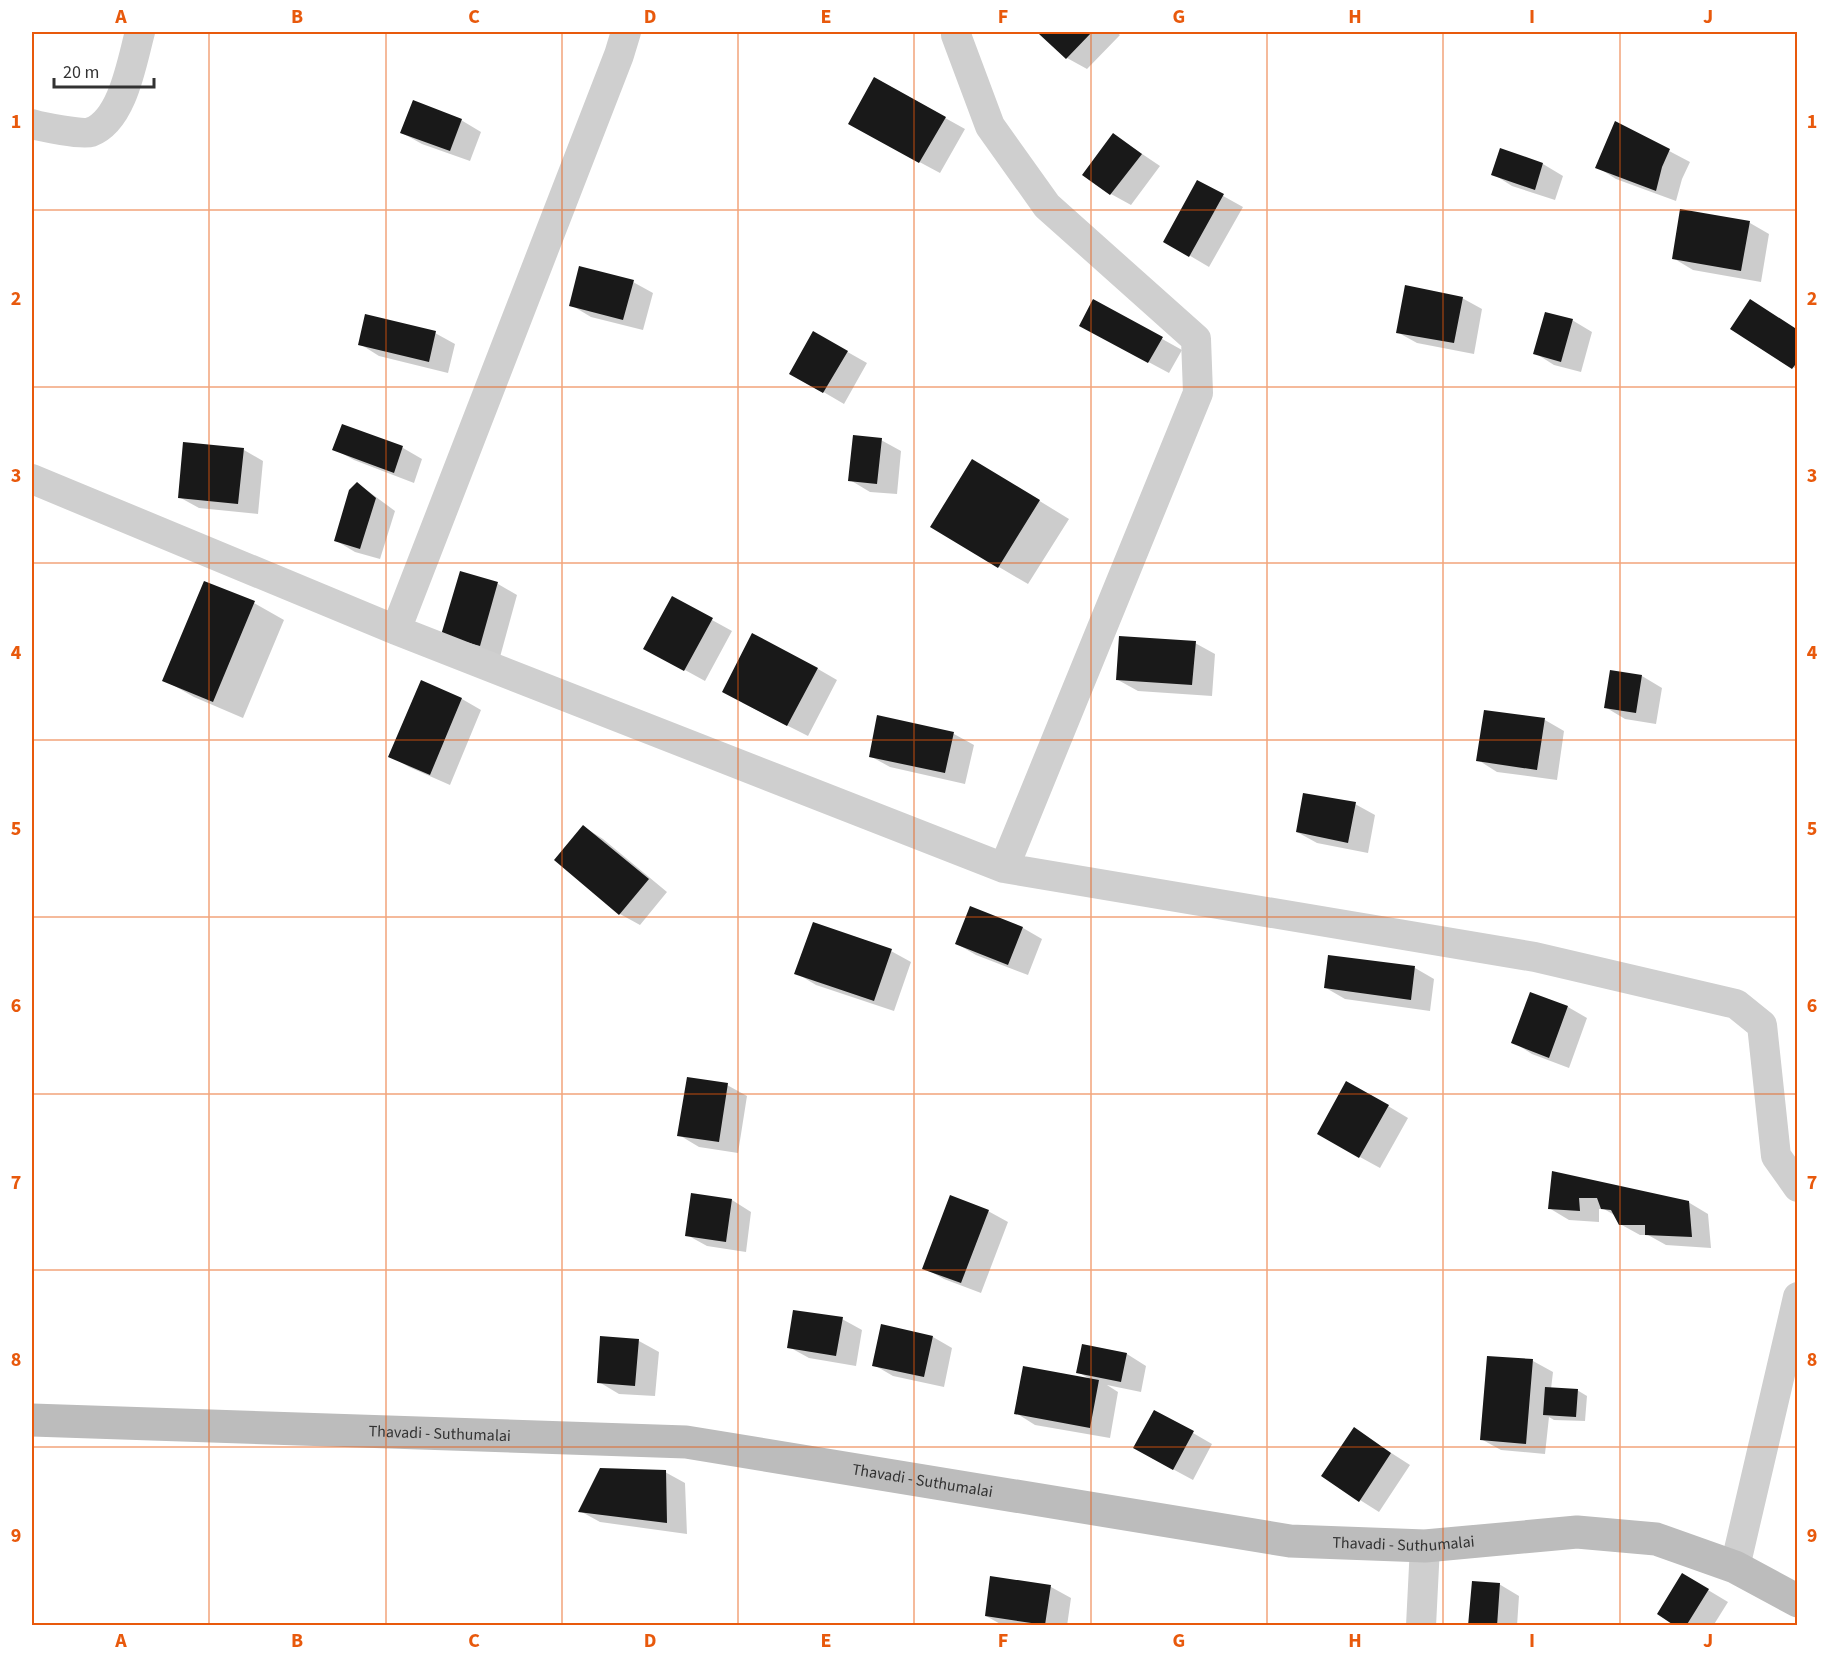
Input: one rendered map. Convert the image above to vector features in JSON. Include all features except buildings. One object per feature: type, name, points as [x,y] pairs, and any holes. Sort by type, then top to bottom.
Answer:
[{"type":"main road","name":"Thavadi - Suthumalai","points":[[32,1420],[686,1443],[1290,1541],[1425,1546],[1576,1532],[1656,1539],[1735,1567],[1797,1601]]},
{"type":"street","points":[[32,124],[88,133],[102,126],[120,102],[140,32]]},
{"type":"street","points":[[396,630],[615,66],[626,32]]},
{"type":"street","points":[[957,32],[956,35],[990,126],[1047,206],[1196,339],[1198,393],[1004,868]]},
{"type":"street","points":[[32,479],[396,630],[1004,868],[1534,957],[1736,1004],[1762,1025],[1776,1156],[1797,1187]]},
{"type":"street","points":[[1735,1567],[1797,1297]]},
{"type":"street","points":[[1421,1626],[1425,1546]]}]
